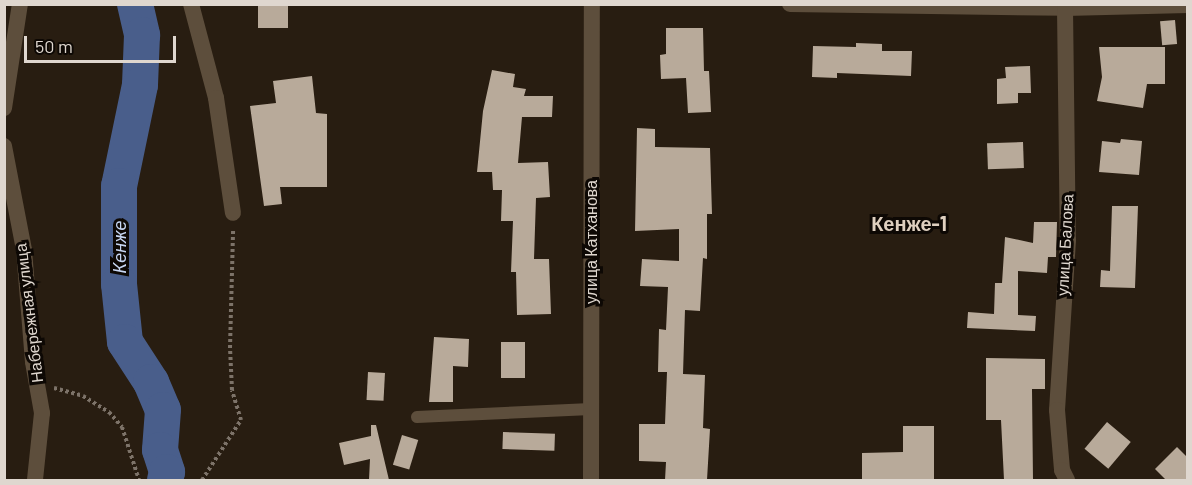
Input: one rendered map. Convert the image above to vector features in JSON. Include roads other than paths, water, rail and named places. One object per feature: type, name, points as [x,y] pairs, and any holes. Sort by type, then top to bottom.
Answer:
[{"type":"street","points":[[4,108],[20,4]]},
{"type":"street","points":[[191,4],[216,98],[233,213]]},
{"type":"street","name":"улица Катханова","points":[[591,480],[592,4]]},
{"type":"street","points":[[790,4],[1065,8],[1188,5]]},
{"type":"street","name":"улица Балова","points":[[1065,8],[1068,240],[1057,410],[1062,470],[1067,480]]},
{"type":"street","name":"Набережная улица","points":[[4,146],[24,250],[36,381],[42,413],[35,480]]},
{"type":"lane","points":[[417,417],[591,409]]},
{"type":"waterway","name":"Кенже","points":[[135,4],[142,35],[140,85],[119,186],[119,284],[125,342],[151,382],[163,410],[160,450],[167,472],[165,480]]},
{"type":"district","name":"Кенже-1","points":[[909,223]]}]
